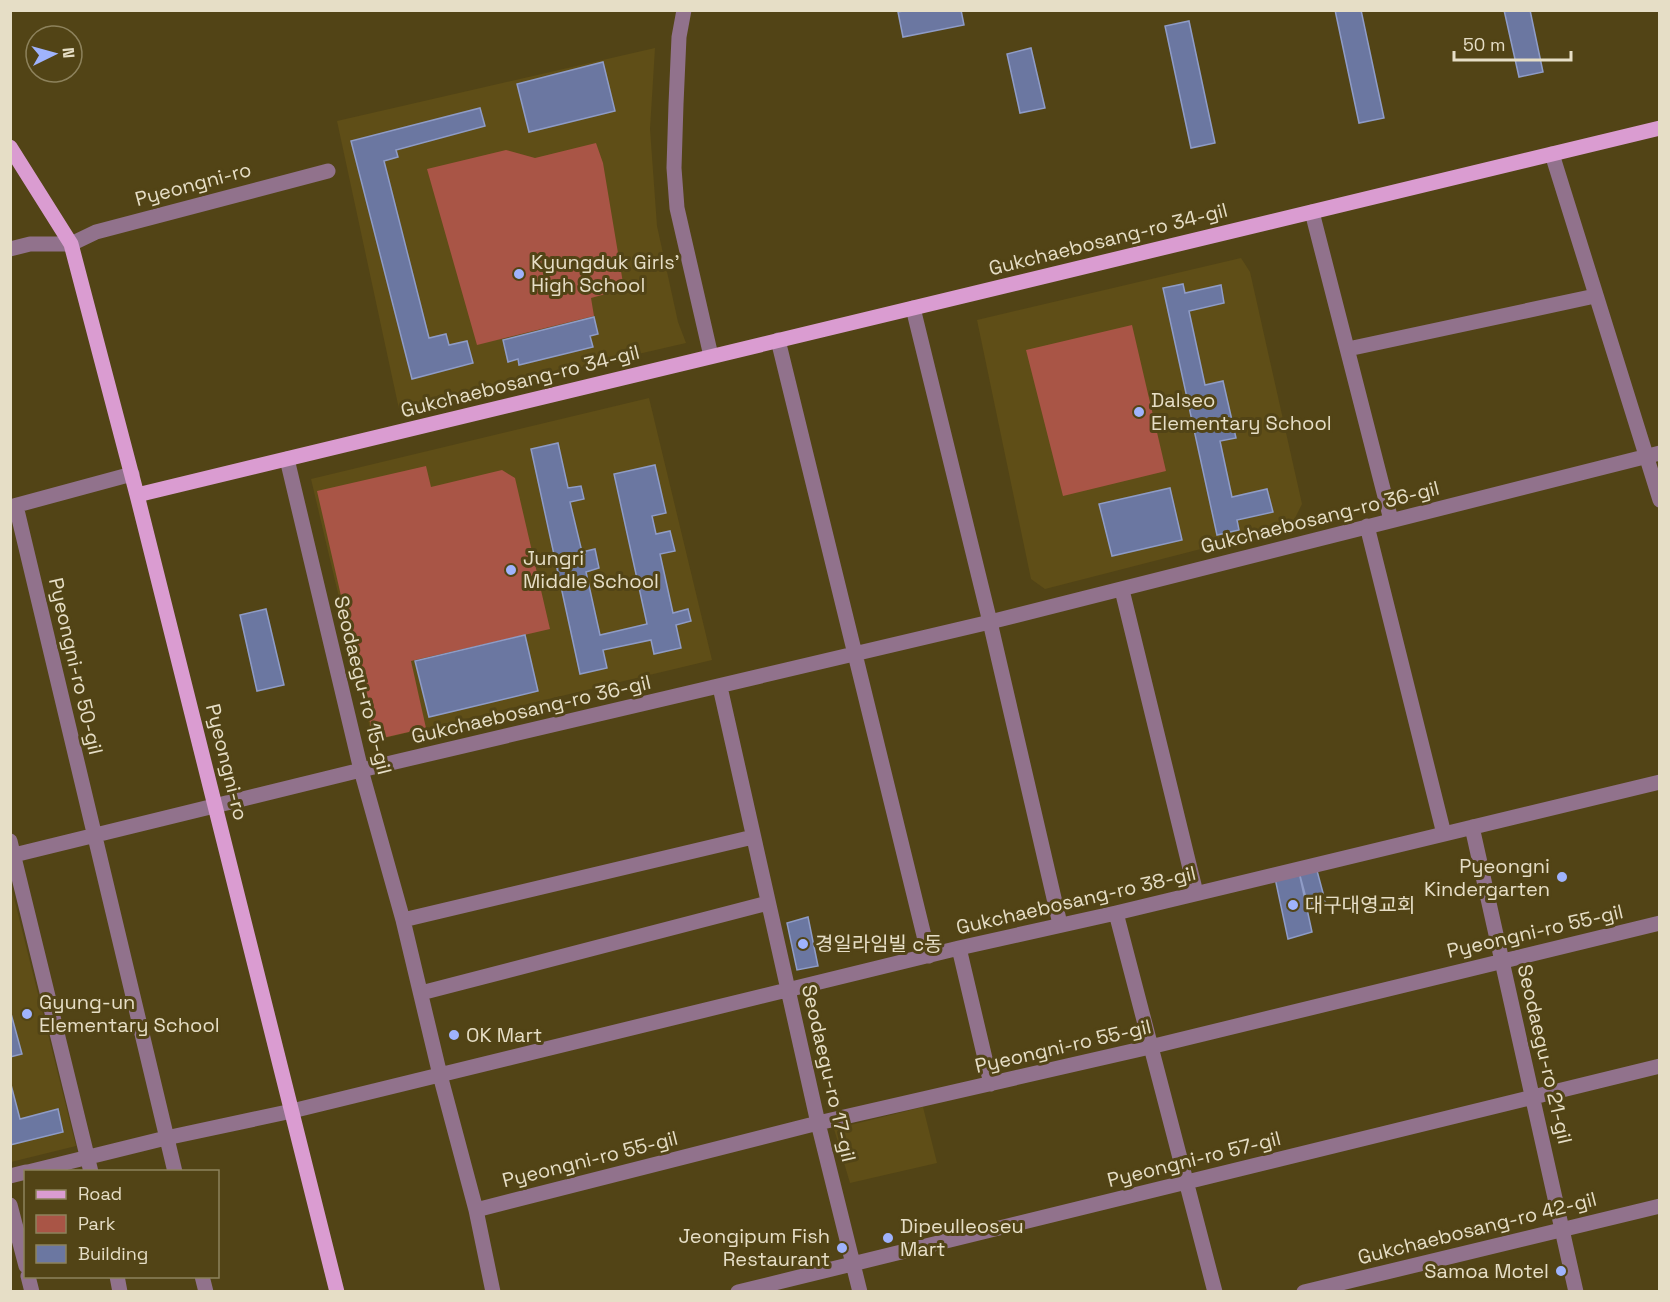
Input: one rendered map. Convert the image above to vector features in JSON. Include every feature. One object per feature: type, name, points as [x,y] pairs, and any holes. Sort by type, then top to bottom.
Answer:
[{"type":"main road","name":"Gukchaebosang-ro 34-gil","points":[[138,495],[1659,128]]},
{"type":"main road","name":"Pyeongni-ro","points":[[10,147],[71,244],[138,495],[337,1292]]},
{"type":"street","points":[[684,10],[679,37],[676,104],[674,168],[677,208],[711,356]]},
{"type":"street","points":[[1551,154],[1595,296],[1653,455],[1659,500]]},
{"type":"street","name":"Pyeongni-ro","points":[[71,244],[96,232],[328,171]]},
{"type":"street","points":[[1312,212],[1391,520]]},
{"type":"street","points":[[10,249],[30,244],[71,244]]},
{"type":"street","points":[[1348,349],[1595,296]]},
{"type":"street","points":[[913,308],[990,622],[1059,924]]},
{"type":"street","points":[[778,340],[929,956]]},
{"type":"street","name":"Gukchaebosang-ro 36-gil","points":[[12,851],[94,836],[361,770],[856,655],[1653,455]]},
{"type":"street","name":"Seodaegu-ro 15-gil","points":[[287,459],[361,770],[403,920],[440,1075],[476,1210],[493,1292]]},
{"type":"street","name":"Pyeongni-ro 50-gil","points":[[132,474],[13,506],[174,1170]]},
{"type":"street","points":[[1367,526],[1444,834]]},
{"type":"street","points":[[1122,590],[1196,893]]},
{"type":"street","name":"Seodaegu-ro 17-gil","points":[[720,687],[788,990],[860,1292]]},
{"type":"street","name":"Gukchaebosang-ro 38-gil","points":[[42,1170],[89,1164],[166,1137],[292,1111],[959,948],[1116,913],[1659,782]]},
{"type":"street","name":"Seodaegu-ro 21-gil","points":[[1472,827],[1576,1292]]},
{"type":"street","points":[[403,920],[753,837]]},
{"type":"street","points":[[12,851],[89,1164]]},
{"type":"street","points":[[421,993],[768,903]]},
{"type":"street","points":[[1116,913],[1215,1292]]},
{"type":"street","name":"Pyeongni-ro 55-gil","points":[[476,1210],[819,1123],[1150,1047],[1659,923]]},
{"type":"street","points":[[959,948],[991,1084]]},
{"type":"street","name":"Pyeongni-ro 57-gil","points":[[738,1292],[1659,1066]]},
{"type":"street","points":[[10,1205],[24,1258]]},
{"type":"street","name":"Gukchaebosang-ro 42-gil","points":[[1304,1292],[1659,1206]]},
{"type":"shaded area","name":"Kyungduk Girls' High School","points":[[655,48],[650,129],[657,226],[678,322],[686,343],[399,409],[337,121]]},
{"type":"shaded area","name":"Dalseo Elementary School","points":[[1241,258],[1250,272],[1302,504],[1291,526],[1045,589],[1031,579],[977,320]]},
{"type":"shaded area","name":"Jungri Middle School","points":[[649,398],[712,660],[373,741],[311,479]]},
{"type":"shaded area","name":"Gyung-un Elementary School","points":[[10,882],[76,1146],[11,1162],[10,1162]]},
{"type":"shaded area","points":[[923,1107],[937,1163],[850,1183],[834,1129]]},
{"type":"green space","points":[[596,143],[603,163],[624,289],[591,298],[594,316],[477,345],[427,169],[506,150],[535,158]]},
{"type":"green space","points":[[1132,325],[1166,471],[1063,496],[1026,350]]},
{"type":"green space","points":[[426,466],[431,487],[502,470],[515,478],[550,629],[411,661],[426,728],[374,740],[317,491]]},
{"type":"building","points":[[961,10],[964,25],[903,37],[898,12]]},
{"type":"building","points":[[1335,10],[1361,10],[1384,118],[1359,123]]},
{"type":"building","points":[[1504,10],[1530,10],[1543,72],[1519,77]]},
{"type":"building","points":[[1189,21],[1215,143],[1191,148],[1165,26]]},
{"type":"building","points":[[1031,48],[1045,108],[1020,113],[1007,54]]},
{"type":"building","points":[[603,62],[615,111],[529,132],[517,84]]},
{"type":"building","points":[[480,108],[485,126],[396,150],[398,157],[384,161],[429,338],[446,334],[449,345],[467,341],[473,363],[412,379],[351,141]]},
{"type":"building","points":[[1183,284],[1185,293],[1221,285],[1224,303],[1189,311],[1205,385],[1223,381],[1236,438],[1220,441],[1232,497],[1267,489],[1273,512],[1237,520],[1239,530],[1217,535],[1163,288]]},
{"type":"building","points":[[594,317],[598,334],[590,336],[593,347],[519,365],[518,359],[508,362],[503,340]]},
{"type":"building","points":[[558,443],[568,488],[581,486],[584,499],[570,502],[582,552],[595,549],[599,568],[586,572],[600,635],[647,624],[614,474],[655,465],[666,513],[652,516],[656,534],[670,531],[675,551],[660,554],[673,613],[688,609],[691,621],[676,625],[681,648],[654,654],[651,640],[603,650],[607,668],[580,674],[531,449]]},
{"type":"building","points":[[1170,488],[1182,540],[1112,556],[1099,504]]},
{"type":"building","points":[[266,609],[284,685],[257,691],[240,615]]},
{"type":"building","points":[[525,635],[538,691],[429,717],[415,661]]},
{"type":"building","points":[[1316,867],[1326,904],[1309,909],[1299,872]]},
{"type":"building","name":"대구대영교회","points":[[1299,872],[1312,932],[1288,939],[1275,878]]},
{"type":"building","name":"경일라임빌 c동","points":[[808,917],[818,966],[797,970],[787,923]]},
{"type":"building","points":[[10,1010],[22,1054],[10,1057]]},
{"type":"building","points":[[10,1081],[20,1119],[58,1109],[63,1132],[10,1145]]},
{"type":"place","name":"Kyungduk Girls' High School","points":[[519,274]]},
{"type":"place","name":"Dalseo Elementary School","points":[[1139,412]]},
{"type":"place","name":"Jungri Middle School","points":[[511,570]]},
{"type":"place","name":"Pyeongni Kindergarten","points":[[1562,877]]},
{"type":"place","name":"대구대영교회","points":[[1293,905]]},
{"type":"place","name":"경일라임빌 c동","points":[[803,944]]},
{"type":"place","name":"Gyung-un Elementary School","points":[[27,1014]]},
{"type":"place","name":"OK Mart","points":[[454,1035]]},
{"type":"place","name":"Dipeulleoseu Mart","points":[[888,1238]]},
{"type":"place","name":"Jeongipum Fish Restaurant","points":[[842,1248]]},
{"type":"place","name":"Samoa Motel","points":[[1561,1271]]}]
